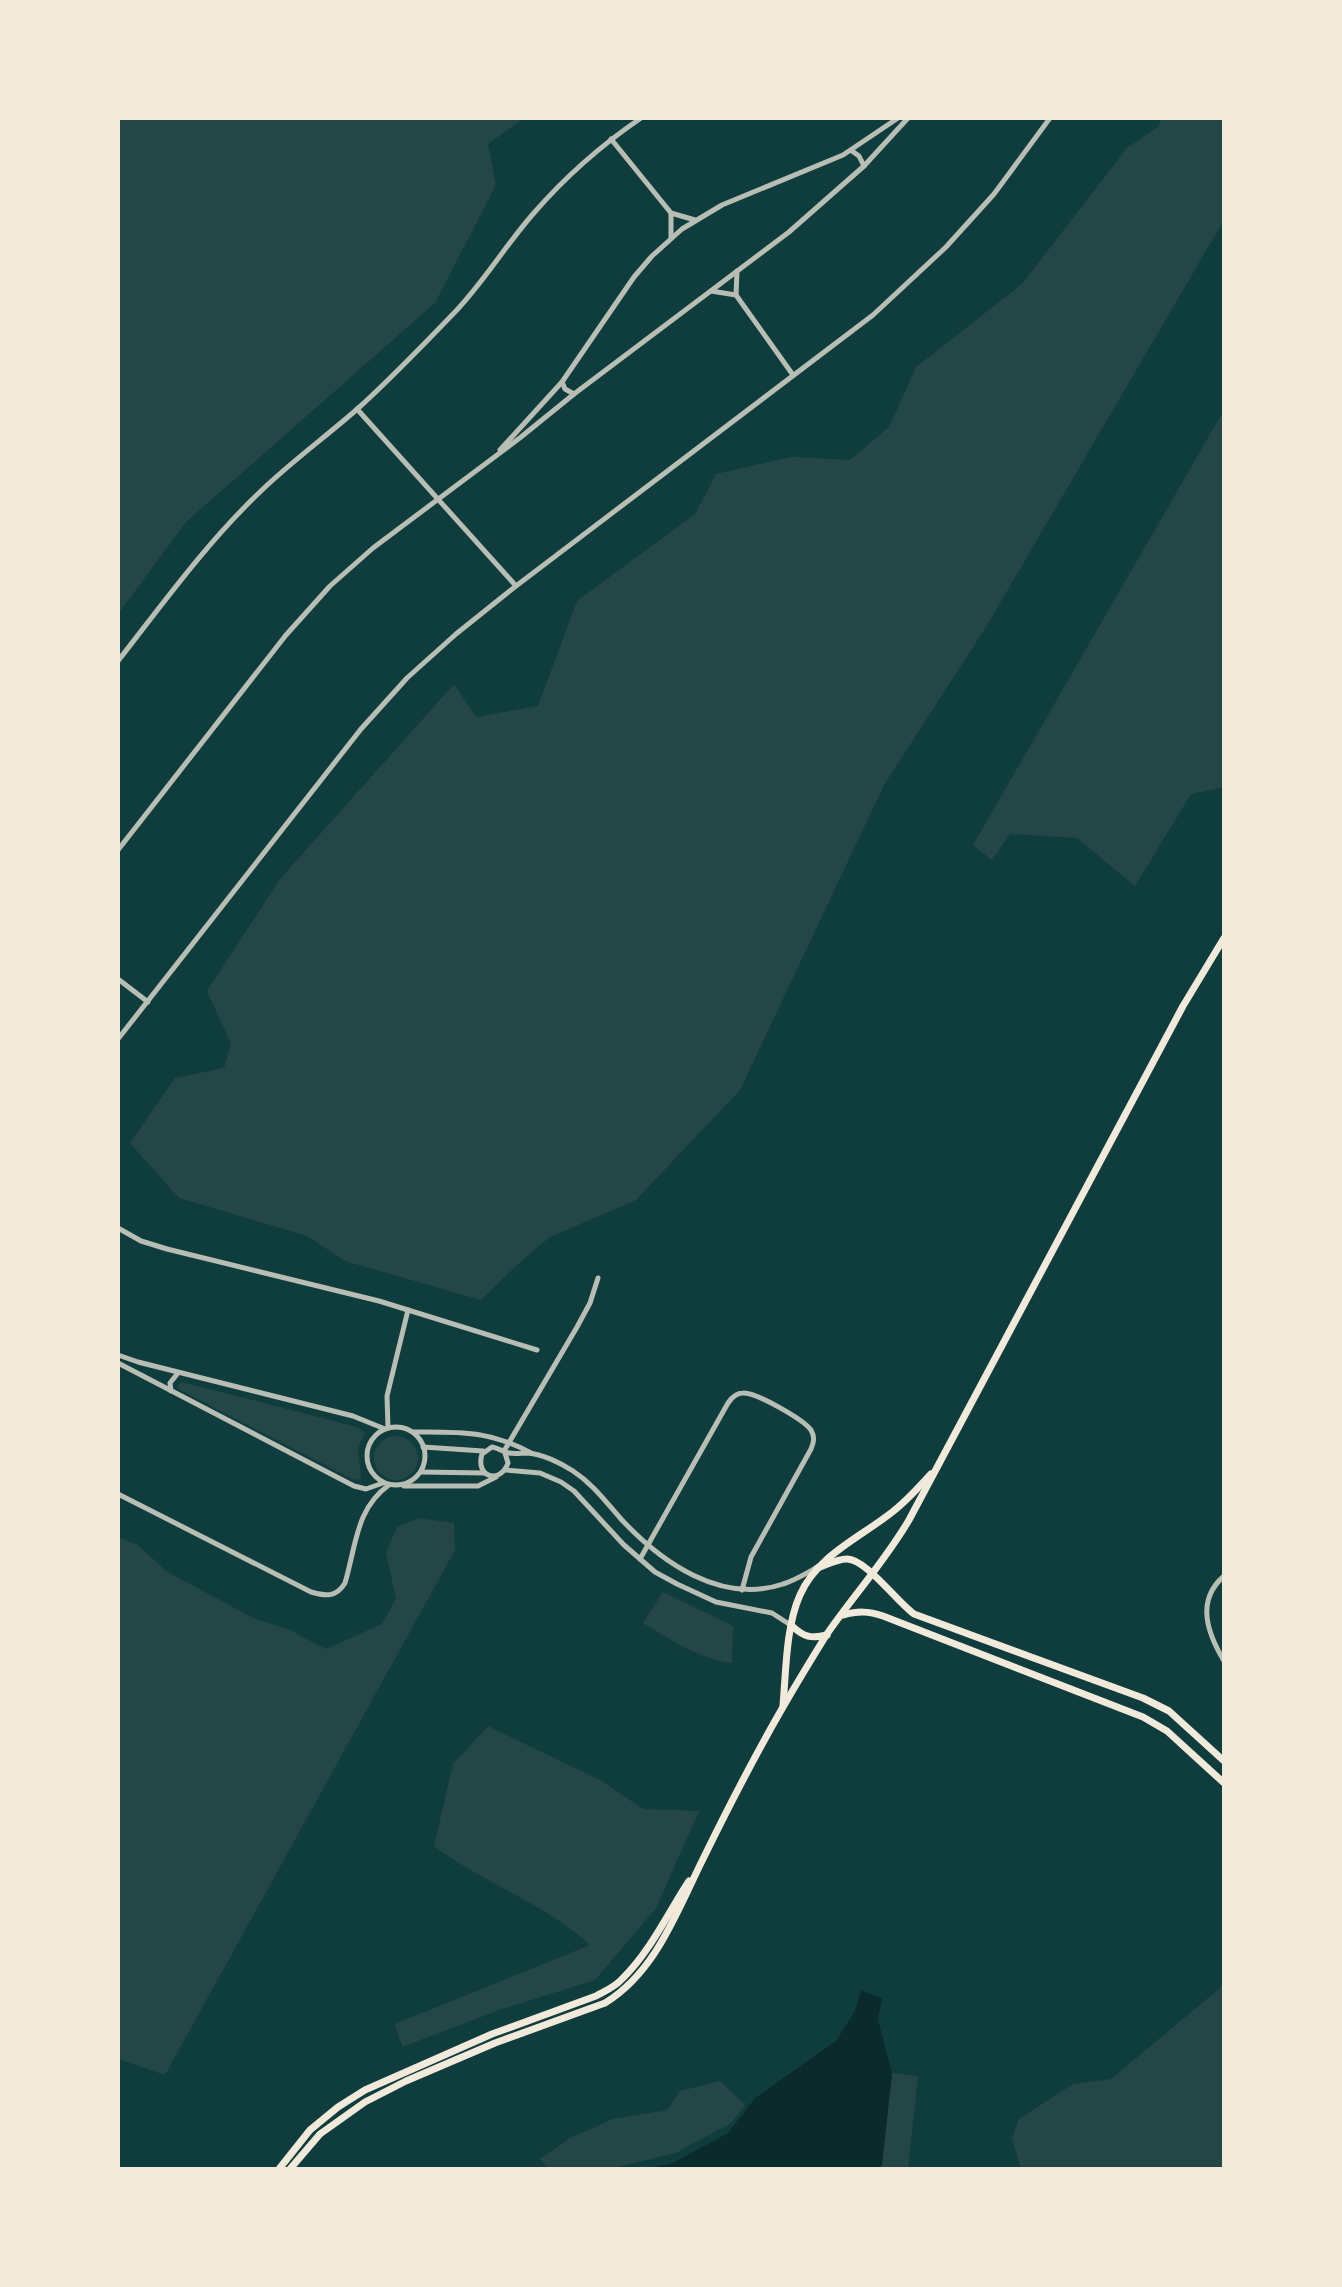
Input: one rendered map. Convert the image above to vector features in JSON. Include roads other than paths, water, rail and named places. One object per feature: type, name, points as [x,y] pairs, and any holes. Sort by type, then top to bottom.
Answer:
[{"type":"main road","points":[[290,2169],[320,2134],[365,2102],[495,2043],[605,2003],[634,1981],[654,1954],[684,1902],[701,1863],[783,1707],[827,1635],[899,1537],[1183,1006],[1224,938]]},
{"type":"main road","points":[[783,1707],[792,1626],[801,1593],[817,1568],[891,1513],[938,1467]]},
{"type":"main road","points":[[817,1568],[849,1559],[860,1564],[914,1614],[1143,1698],[1169,1711],[1223,1760]]},
{"type":"main road","points":[[841,1615],[871,1612],[1143,1717],[1167,1731],[1224,1783]]},
{"type":"main road","points":[[792,1626],[814,1639],[827,1635]]},
{"type":"main road","points":[[279,2169],[310,2130],[365,2090],[492,2034],[596,1996],[621,1981],[701,1863]]},
{"type":"street","points":[[118,661],[222,531],[262,489],[357,409],[471,294],[511,241],[564,181],[589,156],[641,118]]},
{"type":"street","points":[[491,460],[562,382],[634,277],[671,238],[722,205],[851,150],[898,118]]},
{"type":"street","points":[[118,850],[307,610],[330,586],[363,556],[815,210],[864,166],[908,118]]},
{"type":"street","points":[[118,1039],[386,700],[427,659],[516,586],[873,315],[946,247],[994,194],[1050,118]]},
{"type":"street","points":[[611,139],[671,213],[696,220]]},
{"type":"street","points":[[851,150],[859,156],[864,166]]},
{"type":"street","points":[[671,213],[671,238]]},
{"type":"street","points":[[738,270],[736,295],[793,375]]},
{"type":"street","points":[[711,291],[736,295]]},
{"type":"street","points":[[562,382],[565,389],[574,394]]},
{"type":"street","points":[[357,409],[516,586]]},
{"type":"street","points":[[118,979],[148,1002]]},
{"type":"street","points":[[118,1228],[141,1241],[167,1249],[408,1310],[537,1350]]},
{"type":"street","points":[[118,1363],[358,1487],[366,1489],[386,1484],[478,1486],[505,1471],[508,1460],[505,1452],[510,1441],[577,1327],[595,1292],[598,1278]]},
{"type":"street","points":[[386,1428],[387,1396],[408,1310]]},
{"type":"street","points":[[118,1355],[353,1416],[386,1428],[480,1434],[510,1441],[582,1477],[648,1543],[694,1576],[712,1584],[742,1590],[767,1588],[817,1568]]},
{"type":"street","points":[[171,1391],[172,1379],[179,1373]]},
{"type":"street","points":[[640,1559],[728,1403],[739,1393],[751,1393],[802,1420],[814,1437],[811,1449],[751,1557],[742,1590]]},
{"type":"street","points":[[386,1428],[370,1442],[366,1460],[374,1476],[386,1484]]},
{"type":"street","points":[[399,1486],[421,1472],[425,1455],[413,1432]]},
{"type":"street","points":[[423,1447],[484,1451],[492,1447],[505,1452],[532,1453]]},
{"type":"street","points":[[484,1451],[480,1462],[485,1473]]},
{"type":"street","points":[[421,1472],[485,1473],[495,1476],[505,1471],[540,1473],[574,1491],[614,1535],[655,1572],[697,1595],[772,1613],[792,1626]]},
{"type":"street","points":[[118,1494],[311,1592],[329,1595],[336,1594],[345,1583],[362,1515],[386,1484]]},
{"type":"street","points":[[1224,1576],[1213,1591],[1207,1618],[1208,1630],[1224,1661]]}]
